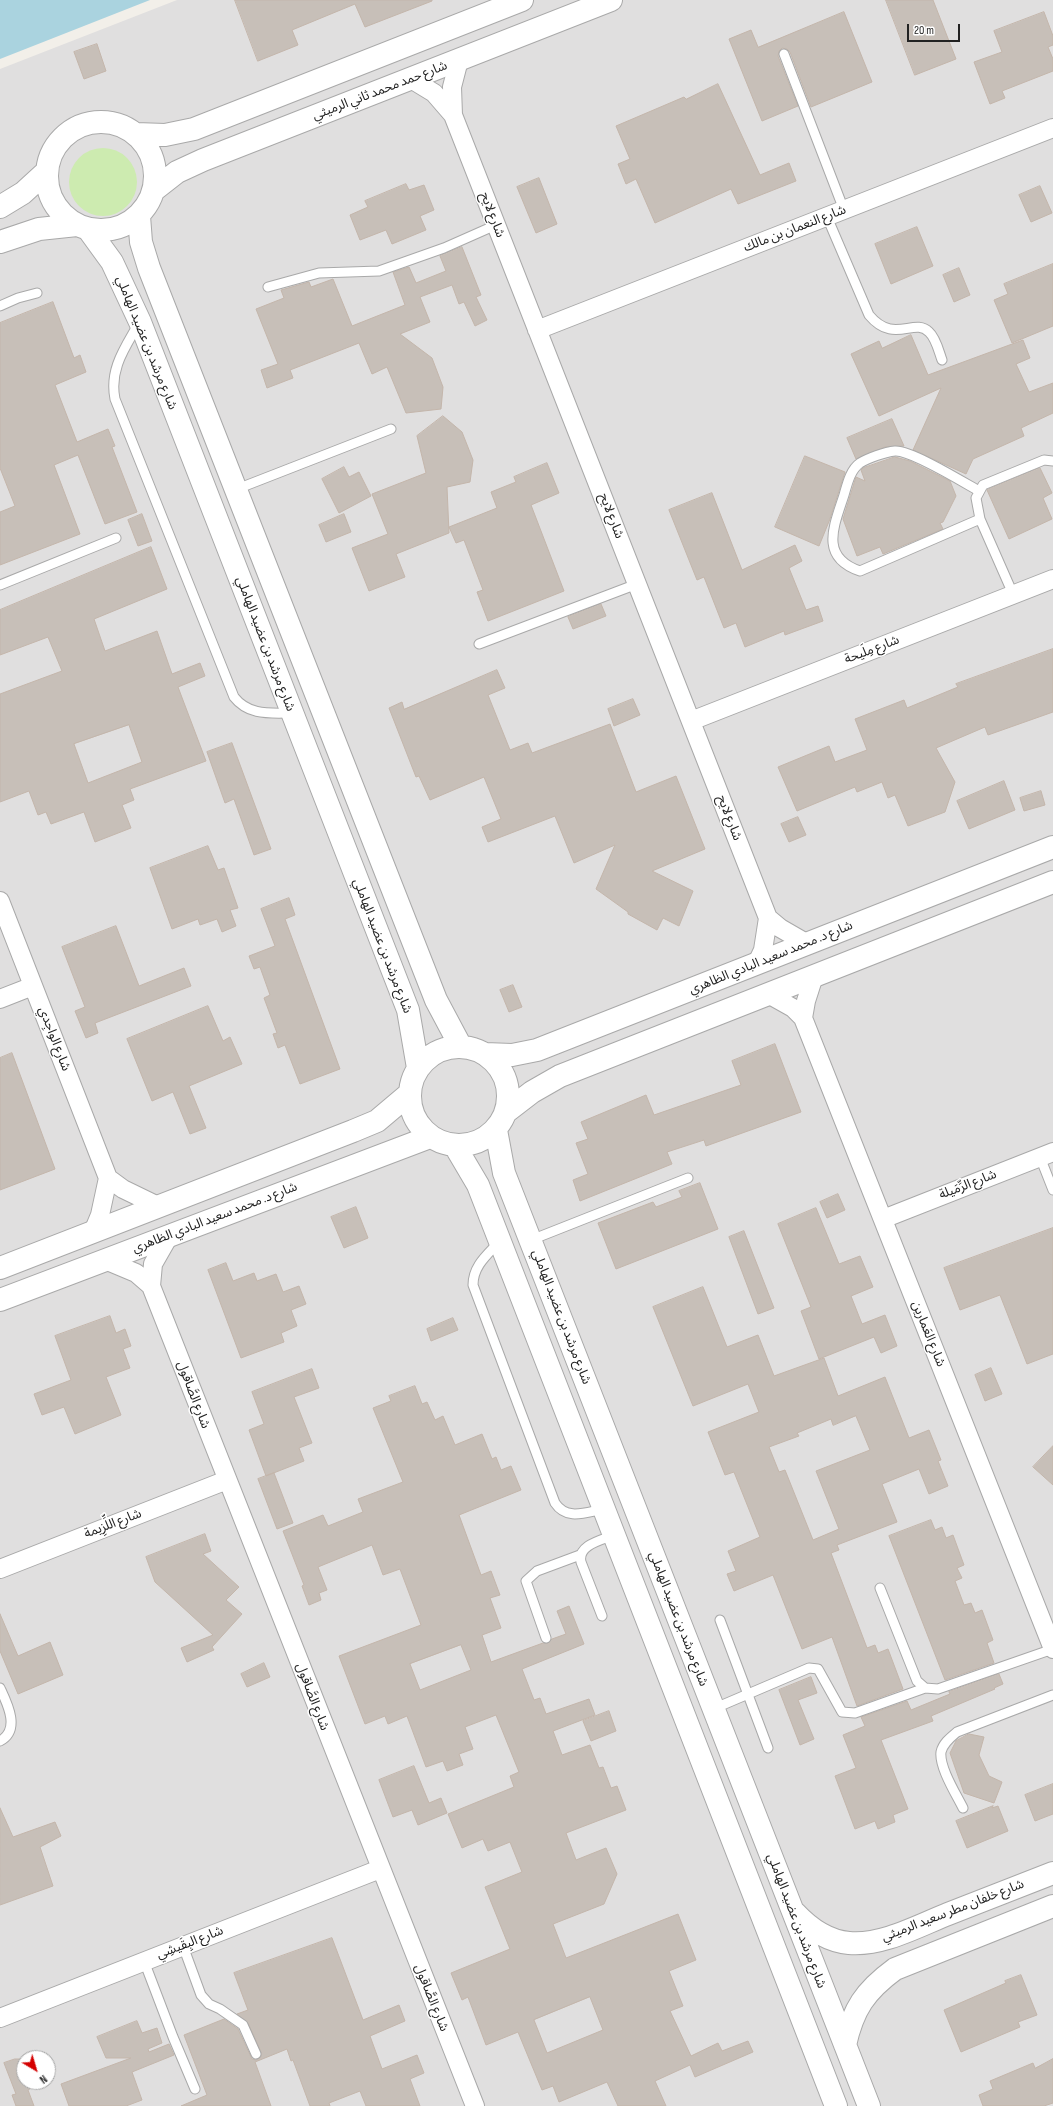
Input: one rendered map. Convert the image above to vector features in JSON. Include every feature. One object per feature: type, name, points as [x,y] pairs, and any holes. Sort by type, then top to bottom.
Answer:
[{"type":"street","points":[[136,134],[165,135],[194,129],[522,0]]},
{"type":"street","name":"شارع حمد محمد ثاني الرميثي","points":[[154,190],[177,172],[203,160],[612,0]]},
{"type":"street","name":"شارع لايح","points":[[459,60],[452,87],[453,114],[768,918]]},
{"type":"street","name":"شارع لايح","points":[[411,79],[434,94],[453,114]]},
{"type":"street","points":[[0,242],[39,229],[82,227],[106,231],[123,226],[139,216],[148,204],[154,190],[156,178],[155,165],[145,142],[125,127],[112,122],[100,121],[87,123],[64,136],[55,146],[49,158],[46,171],[49,193],[60,212],[82,227]]},
{"type":"street","name":"شارع النعمان بن مالك","points":[[537,330],[1053,128]]},
{"type":"street","points":[[0,207],[23,193],[46,171]]},
{"type":"street","points":[[139,216],[141,242],[149,268],[237,489],[436,1000],[462,1047]]},
{"type":"street","name":"شارع مرشد بن عضيد الهاملي","points":[[82,227],[112,262],[140,322],[408,1010],[418,1068]]},
{"type":"street","name":"شارع مِلَيحة","points":[[691,721],[1053,579]]},
{"type":"street","name":"شارع د. محمد سعيد البادي الظاهري","points":[[485,1054],[512,1055],[537,1050],[1053,847]]},
{"type":"street","points":[[501,1121],[508,1090],[504,1075],[496,1063],[485,1054],[474,1049],[462,1047],[445,1049],[430,1056],[418,1068],[412,1080],[409,1094],[411,1110],[418,1125],[430,1136],[442,1143],[455,1146],[470,1145],[484,1139],[532,1092],[560,1076],[1053,882]]},
{"type":"street","name":"شارع الواجِدي","points":[[0,901],[108,1178]]},
{"type":"street","points":[[896,908],[910,938]]},
{"type":"street","points":[[756,964],[762,950],[768,918],[780,928],[806,943]]},
{"type":"street","points":[[803,1018],[806,1001],[814,976]]},
{"type":"street","points":[[0,999],[33,986]]},
{"type":"street","name":"شارع العَمارين","points":[[768,994],[793,1008],[803,1018],[883,1219],[1045,1608],[1053,1649]]},
{"type":"street","points":[[0,1268],[371,1123],[409,1094]]},
{"type":"street","name":"شارع مرشد بن عضيد الهاملي","points":[[501,1121],[504,1173],[869,2106]]},
{"type":"street","name":"شارع د. محمد سعيد البادي الظاهري","points":[[0,1300],[430,1136]]},
{"type":"street","points":[[455,1146],[478,1185],[836,2106]]},
{"type":"street","name":"شارع الرِّمَيلة","points":[[883,1219],[1047,1154]]},
{"type":"street","points":[[93,1232],[100,1215],[108,1178],[123,1189],[158,1206]]},
{"type":"street","name":"شارع الصَّاقول","points":[[169,1236],[153,1264],[151,1286],[474,2106]]},
{"type":"street","points":[[65,1243],[56,1255],[56,1262],[58,1267],[64,1270],[74,1271]]},
{"type":"street","name":"شارع الصَّاقول","points":[[106,1260],[136,1273],[151,1286]]},
{"type":"street","name":"شارع اللِّزِيمة","points":[[0,1569],[227,1480]]},
{"type":"street","name":"شارع البِقَيشِي","points":[[0,2018],[380,1869]]},
{"type":"street","name":"شارع خلفان مطر سعيد الرميثي","points":[[791,1909],[807,1926],[826,1938],[849,1943],[872,1942],[911,1929],[1053,1873]]},
{"type":"street","points":[[844,2045],[850,2022],[861,2001],[876,1983],[895,1969],[1053,1906]]},
{"type":"street","points":[[911,1929],[923,1957]]},
{"type":"lane","points":[[784,54],[844,210]]},
{"type":"lane","points":[[827,216],[869,315],[875,322],[886,329],[891,330],[919,327],[928,330],[932,335],[942,360]]},
{"type":"lane","points":[[268,287],[319,273],[379,271],[444,248],[496,225]]},
{"type":"lane","points":[[0,306],[18,298],[37,293]]},
{"type":"lane","points":[[140,322],[115,370],[113,389],[115,399],[234,698],[239,704],[252,711],[292,713]]},
{"type":"lane","points":[[237,489],[391,428]]},
{"type":"lane","points":[[979,492],[913,456],[895,451],[860,463],[851,475],[832,531],[834,547],[838,557],[846,566],[860,571],[980,519]]},
{"type":"lane","points":[[1014,594],[980,519],[976,498],[983,485],[989,482],[1044,460],[1053,461]]},
{"type":"lane","points":[[0,585],[116,538]]},
{"type":"lane","points":[[479,644],[637,584]]},
{"type":"lane","points":[[1047,1154],[1053,1190]]},
{"type":"lane","points":[[531,1240],[688,1178]]},
{"type":"lane","points":[[500,1241],[477,1266],[473,1278],[473,1286],[552,1496],[558,1508],[566,1514],[571,1515],[604,1509]]},
{"type":"lane","points":[[602,1616],[581,1562],[580,1555],[584,1548],[614,1535]]},
{"type":"lane","points":[[546,1638],[526,1581],[537,1571],[580,1555]]},
{"type":"lane","points":[[880,1588],[917,1681],[925,1688]]},
{"type":"lane","points":[[720,1620],[768,1748]]},
{"type":"lane","points":[[713,1709],[809,1668],[818,1669],[842,1712],[855,1713],[925,1688],[938,1689],[1053,1649]]},
{"type":"lane","points":[[0,1688],[11,1714],[11,1726],[5,1739],[0,1741]]},
{"type":"lane","points":[[963,1808],[942,1763],[941,1751],[947,1740],[957,1732],[1053,1695]]},
{"type":"lane","points":[[183,1946],[201,1995],[209,2004],[220,2009],[243,2025],[256,2054]]},
{"type":"lane","points":[[144,1961],[195,2089]]},
{"type":"shaded area","points":[[177,0],[1053,0],[1053,2106],[0,2106],[0,69]]},
{"type":"green space","points":[[103,148],[116,151],[127,158],[134,169],[137,182],[134,195],[127,206],[116,213],[103,216],[90,213],[79,206],[72,195],[69,182],[72,169],[79,158],[90,151]]},
{"type":"water","points":[[0,0],[150,0],[0,59]]},
{"type":"building","points":[[235,0],[432,1],[365,27],[355,4],[292,30],[298,45],[258,61]]},
{"type":"building","points":[[886,0],[933,0],[956,59],[915,75]]},
{"type":"building","points":[[844,12],[872,82],[811,107],[790,52],[787,49],[782,48],[779,51],[778,56],[798,106],[762,121],[729,39],[751,30],[758,47]]},
{"type":"building","points":[[1044,12],[1053,36],[1053,45],[1048,47],[1053,59],[1053,71],[1002,91],[1005,98],[990,104],[974,62],[1002,52],[994,31]]},
{"type":"building","points":[[97,44],[106,71],[84,79],[74,52]]},
{"type":"building","points":[[718,84],[760,175],[789,163],[796,181],[738,204],[731,189],[655,223],[636,179],[626,184],[618,164],[630,159],[616,126],[684,97],[686,99]]},
{"type":"building","points":[[539,178],[557,224],[536,233],[517,187]]},
{"type":"building","points":[[406,184],[409,190],[424,185],[434,210],[420,216],[426,230],[392,244],[386,230],[360,240],[350,215],[368,207],[365,201]]},
{"type":"building","points":[[1040,186],[1052,213],[1031,222],[1019,195]]},
{"type":"building","points":[[917,227],[933,266],[891,284],[875,244]]},
{"type":"building","points":[[462,247],[481,295],[476,297],[487,320],[475,326],[464,302],[459,304],[452,285],[420,297],[430,322],[400,334],[432,358],[443,387],[441,409],[406,413],[387,367],[372,374],[359,343],[290,370],[293,378],[267,388],[261,370],[278,364],[256,309],[284,298],[281,290],[309,282],[311,287],[333,279],[352,326],[405,305],[393,272],[409,267],[416,283],[446,271],[440,256]]},
{"type":"building","points":[[1053,264],[1053,326],[1012,343],[994,300],[1008,294],[1004,284]]},
{"type":"building","points":[[959,268],[970,295],[954,302],[943,275]]},
{"type":"building","points":[[53,302],[74,358],[80,355],[86,372],[55,385],[77,442],[108,429],[115,446],[112,447],[137,512],[105,524],[78,455],[54,465],[80,534],[0,565],[0,512],[15,506],[0,468],[0,323]]},
{"type":"building","points":[[911,335],[928,375],[1023,340],[1030,358],[1016,364],[1029,392],[1053,383],[1053,413],[1021,428],[1024,436],[973,459],[966,474],[913,450],[941,388],[879,416],[851,354],[879,341],[882,348]]},
{"type":"building","points":[[443,416],[462,432],[473,460],[470,482],[447,487],[449,533],[396,554],[405,577],[369,591],[352,548],[388,534],[372,494],[426,473],[417,436]]},
{"type":"building","points":[[892,419],[904,446],[885,447],[856,459],[847,438]]},
{"type":"building","points":[[805,456],[845,472],[830,519],[819,546],[775,527]]},
{"type":"building","points":[[895,457],[910,461],[950,481],[956,496],[943,522],[940,523],[943,529],[883,554],[880,547],[857,556],[843,519],[856,477],[865,481],[861,470],[863,468]]},
{"type":"building","points":[[547,463],[559,493],[531,505],[564,591],[488,621],[477,592],[483,590],[464,540],[456,543],[449,527],[497,508],[491,492],[516,482],[514,477]]},
{"type":"building","points":[[344,467],[349,477],[359,472],[371,496],[339,513],[322,479]]},
{"type":"building","points":[[1040,468],[1052,493],[1043,498],[1052,519],[1009,539],[987,490]]},
{"type":"building","points":[[712,493],[742,570],[795,545],[802,561],[789,568],[806,610],[818,606],[823,621],[785,635],[784,631],[745,647],[736,623],[724,628],[704,577],[697,580],[669,510]]},
{"type":"building","points":[[142,514],[152,541],[138,546],[128,520]]},
{"type":"building","points":[[344,514],[351,532],[326,542],[319,525]]},
{"type":"building","points":[[151,547],[167,589],[94,619],[105,651],[157,631],[172,674],[200,663],[205,676],[178,687],[206,761],[130,789],[134,800],[122,805],[131,828],[95,842],[84,812],[51,824],[46,812],[38,815],[29,791],[0,802],[0,694],[62,671],[48,637],[0,655],[0,610]],"holes":[[[129,725],[142,762],[88,783],[74,744]]]},
{"type":"building","points":[[601,604],[606,616],[573,629],[568,617]]},
{"type":"building","points":[[1053,649],[1053,712],[988,735],[985,727],[936,748],[955,782],[945,812],[908,826],[895,795],[888,798],[882,782],[857,792],[855,787],[797,811],[778,767],[829,746],[835,762],[867,750],[855,719],[904,700],[907,708],[958,687],[956,684]]},
{"type":"building","points":[[497,670],[505,688],[488,695],[510,750],[528,743],[532,753],[610,724],[636,792],[676,776],[705,849],[652,871],[693,891],[679,926],[663,918],[657,930],[628,914],[628,912],[596,889],[615,845],[574,863],[555,816],[488,842],[482,827],[501,819],[484,777],[430,800],[419,776],[416,777],[389,708],[402,702],[404,709]]},
{"type":"building","points":[[633,699],[640,715],[614,726],[608,709]]},
{"type":"building","points":[[232,743],[271,849],[254,855],[234,799],[225,803],[207,752]]},
{"type":"building","points":[[1004,781],[1015,810],[969,829],[957,801]]},
{"type":"building","points":[[1041,791],[1045,805],[1024,811],[1020,798]]},
{"type":"building","points":[[798,817],[806,835],[789,842],[781,824]]},
{"type":"building","points":[[208,846],[218,870],[224,868],[238,908],[230,910],[236,926],[222,932],[217,919],[200,925],[198,919],[172,929],[150,868]]},
{"type":"building","points":[[289,898],[295,915],[285,919],[340,1069],[300,1084],[285,1045],[278,1048],[273,1034],[277,1033],[264,998],[270,995],[260,967],[254,969],[249,956],[275,946],[261,909]]},
{"type":"building","points":[[116,926],[139,986],[184,968],[191,986],[95,1023],[98,1033],[86,1038],[75,1011],[85,1007],[62,947]]},
{"type":"building","points":[[513,985],[522,1007],[509,1012],[500,990]]},
{"type":"building","points":[[208,1006],[223,1041],[230,1037],[242,1064],[189,1086],[206,1128],[190,1134],[173,1092],[152,1101],[127,1039]]},
{"type":"building","points":[[775,1044],[801,1112],[706,1146],[704,1140],[667,1152],[672,1164],[580,1201],[573,1180],[588,1174],[576,1143],[588,1139],[581,1122],[646,1095],[654,1115],[741,1085],[732,1061]]},
{"type":"building","points":[[12,1053],[55,1169],[0,1190],[0,1058]]},
{"type":"building","points":[[700,1183],[718,1229],[616,1269],[598,1223],[653,1202],[656,1207],[682,1197],[679,1191]]},
{"type":"building","points":[[838,1194],[845,1210],[827,1218],[820,1202]]},
{"type":"building","points":[[356,1207],[368,1238],[344,1248],[331,1217]]},
{"type":"building","points":[[816,1208],[839,1264],[860,1256],[873,1287],[851,1296],[862,1324],[885,1315],[897,1346],[881,1353],[874,1337],[819,1359],[801,1311],[811,1307],[778,1224]]},
{"type":"building","points":[[1053,1228],[1053,1354],[1027,1364],[1000,1295],[960,1310],[944,1268]]},
{"type":"building","points":[[744,1231],[774,1308],[758,1314],[729,1237]]},
{"type":"building","points":[[226,1263],[233,1281],[254,1273],[257,1281],[276,1274],[283,1292],[299,1286],[306,1304],[291,1310],[297,1326],[281,1333],[284,1342],[241,1358],[208,1270]]},
{"type":"building","points":[[703,1287],[727,1347],[758,1335],[774,1376],[824,1358],[838,1396],[885,1377],[909,1438],[929,1430],[941,1460],[938,1461],[948,1486],[929,1494],[919,1469],[882,1484],[897,1522],[837,1545],[839,1550],[831,1553],[867,1648],[875,1645],[878,1653],[888,1649],[903,1689],[857,1706],[832,1637],[802,1649],[773,1575],[734,1591],[727,1574],[736,1571],[728,1551],[760,1537],[734,1472],[725,1475],[708,1432],[759,1412],[748,1384],[693,1406],[653,1307]],"holes":[[[856,1416],[870,1450],[816,1471],[839,1529],[813,1540],[785,1470],[779,1472],[769,1447],[799,1436],[797,1433],[831,1419],[833,1425]]]},
{"type":"building","points":[[110,1316],[116,1333],[125,1329],[131,1346],[123,1349],[130,1368],[106,1377],[121,1415],[75,1434],[64,1407],[42,1415],[34,1394],[71,1380],[55,1336]]},
{"type":"building","points":[[453,1318],[458,1330],[431,1341],[427,1329]]},
{"type":"building","points":[[991,1368],[1002,1394],[985,1401],[975,1375]]},
{"type":"building","points":[[312,1369],[319,1388],[294,1397],[312,1443],[299,1448],[304,1461],[266,1476],[249,1430],[264,1424],[252,1392]]},
{"type":"building","points":[[415,1386],[422,1404],[427,1402],[435,1420],[443,1416],[455,1445],[482,1434],[492,1459],[496,1457],[501,1470],[511,1466],[521,1490],[459,1515],[481,1575],[491,1571],[500,1595],[490,1598],[501,1628],[482,1635],[491,1662],[543,1643],[548,1643],[552,1639],[566,1634],[557,1611],[569,1606],[584,1644],[522,1669],[534,1700],[540,1698],[546,1714],[589,1699],[595,1715],[553,1731],[562,1755],[590,1745],[599,1768],[603,1767],[611,1788],[617,1786],[626,1810],[566,1833],[576,1860],[606,1848],[617,1874],[604,1904],[553,1924],[566,1958],[678,1914],[696,1960],[669,1971],[683,2006],[670,2011],[691,2056],[718,2043],[722,2051],[748,2041],[753,2052],[695,2077],[690,2065],[655,2081],[666,2106],[618,2106],[607,2082],[559,2102],[553,2086],[542,2090],[518,2032],[486,2045],[468,1997],[462,2000],[451,1973],[510,1949],[485,1887],[522,1872],[510,1842],[488,1851],[483,1839],[462,1848],[448,1814],[514,1787],[510,1776],[519,1772],[496,1715],[465,1727],[473,1749],[459,1754],[463,1765],[447,1771],[443,1761],[426,1767],[407,1716],[388,1724],[385,1716],[365,1724],[339,1656],[421,1625],[400,1569],[383,1575],[372,1545],[318,1567],[327,1590],[319,1593],[321,1600],[309,1605],[302,1586],[304,1585],[283,1531],[323,1515],[328,1526],[363,1512],[358,1499],[403,1482],[373,1408],[391,1401],[389,1396]],"holes":[[[461,1645],[471,1670],[420,1690],[410,1664]],[[590,1997],[603,2030],[547,2053],[534,2020]]]},
{"type":"building","points":[[1053,1446],[1053,1485],[1033,1467]]},
{"type":"building","points":[[274,1473],[293,1523],[277,1529],[258,1479]]},
{"type":"building","points":[[931,1520],[935,1530],[942,1527],[946,1538],[953,1535],[964,1565],[957,1568],[962,1578],[955,1581],[964,1605],[971,1603],[975,1613],[982,1610],[993,1640],[987,1643],[994,1663],[945,1680],[889,1536]]},
{"type":"building","points":[[205,1534],[211,1551],[203,1554],[239,1587],[226,1600],[242,1614],[212,1647],[214,1650],[187,1662],[181,1648],[213,1635],[155,1582],[146,1557]]},
{"type":"building","points":[[0,1614],[18,1656],[50,1642],[63,1675],[18,1694],[0,1651]]},
{"type":"building","points":[[264,1663],[270,1677],[247,1687],[241,1674]]},
{"type":"building","points":[[999,1674],[1003,1684],[994,1688],[995,1689],[931,1716],[933,1721],[881,1740],[908,1809],[893,1815],[895,1822],[878,1829],[875,1821],[855,1829],[835,1776],[856,1768],[843,1735],[865,1726],[861,1717],[907,1701],[911,1710],[950,1694],[949,1692]]},
{"type":"building","points":[[811,1677],[817,1693],[798,1700],[814,1739],[800,1745],[779,1690]]},
{"type":"building","points":[[609,1711],[616,1731],[591,1741],[583,1721]]},
{"type":"building","points":[[969,1734],[984,1737],[979,1755],[989,1776],[1002,1782],[994,1803],[964,1793],[950,1753],[956,1741]]},
{"type":"building","points":[[414,1766],[429,1803],[441,1798],[447,1813],[418,1825],[412,1810],[393,1817],[379,1780]]},
{"type":"building","points":[[1053,1784],[1053,1814],[1035,1821],[1025,1795]]},
{"type":"building","points":[[993,1806],[992,1808],[998,1806],[1008,1831],[967,1848],[956,1821]]},
{"type":"building","points":[[0,1808],[13,1837],[55,1822],[61,1836],[40,1847],[53,1886],[0,1905]]},
{"type":"building","points":[[332,1938],[363,2020],[399,2005],[405,2021],[370,2036],[382,2069],[417,2055],[424,2073],[410,2079],[420,2106],[366,2106],[360,2091],[329,2103],[330,2106],[310,2106],[293,2060],[291,2061],[287,2049],[255,2062],[271,2106],[181,2106],[207,2095],[184,2035],[224,2019],[238,2029],[252,2059],[256,2060],[261,2057],[261,2052],[248,2023],[237,2014],[248,2010],[234,1973]]},
{"type":"building","points":[[1021,1975],[1037,2015],[1018,2022],[1020,2027],[961,2052],[944,2010]]},
{"type":"building","points":[[137,2021],[142,2033],[157,2028],[162,2043],[148,2049],[149,2052],[169,2044],[174,2055],[132,2072],[142,2100],[126,2106],[69,2106],[61,2084],[131,2058],[106,2058],[97,2037]]},
{"type":"building","points":[[16,2059],[16,2090],[28,2090],[34,2106],[16,2106],[12,2095],[16,2094],[4,2063]]},
{"type":"building","points":[[1053,2059],[1053,2103],[1044,2106],[983,2106],[979,2095],[993,2089],[990,2081],[1033,2063],[1035,2068]]}]
